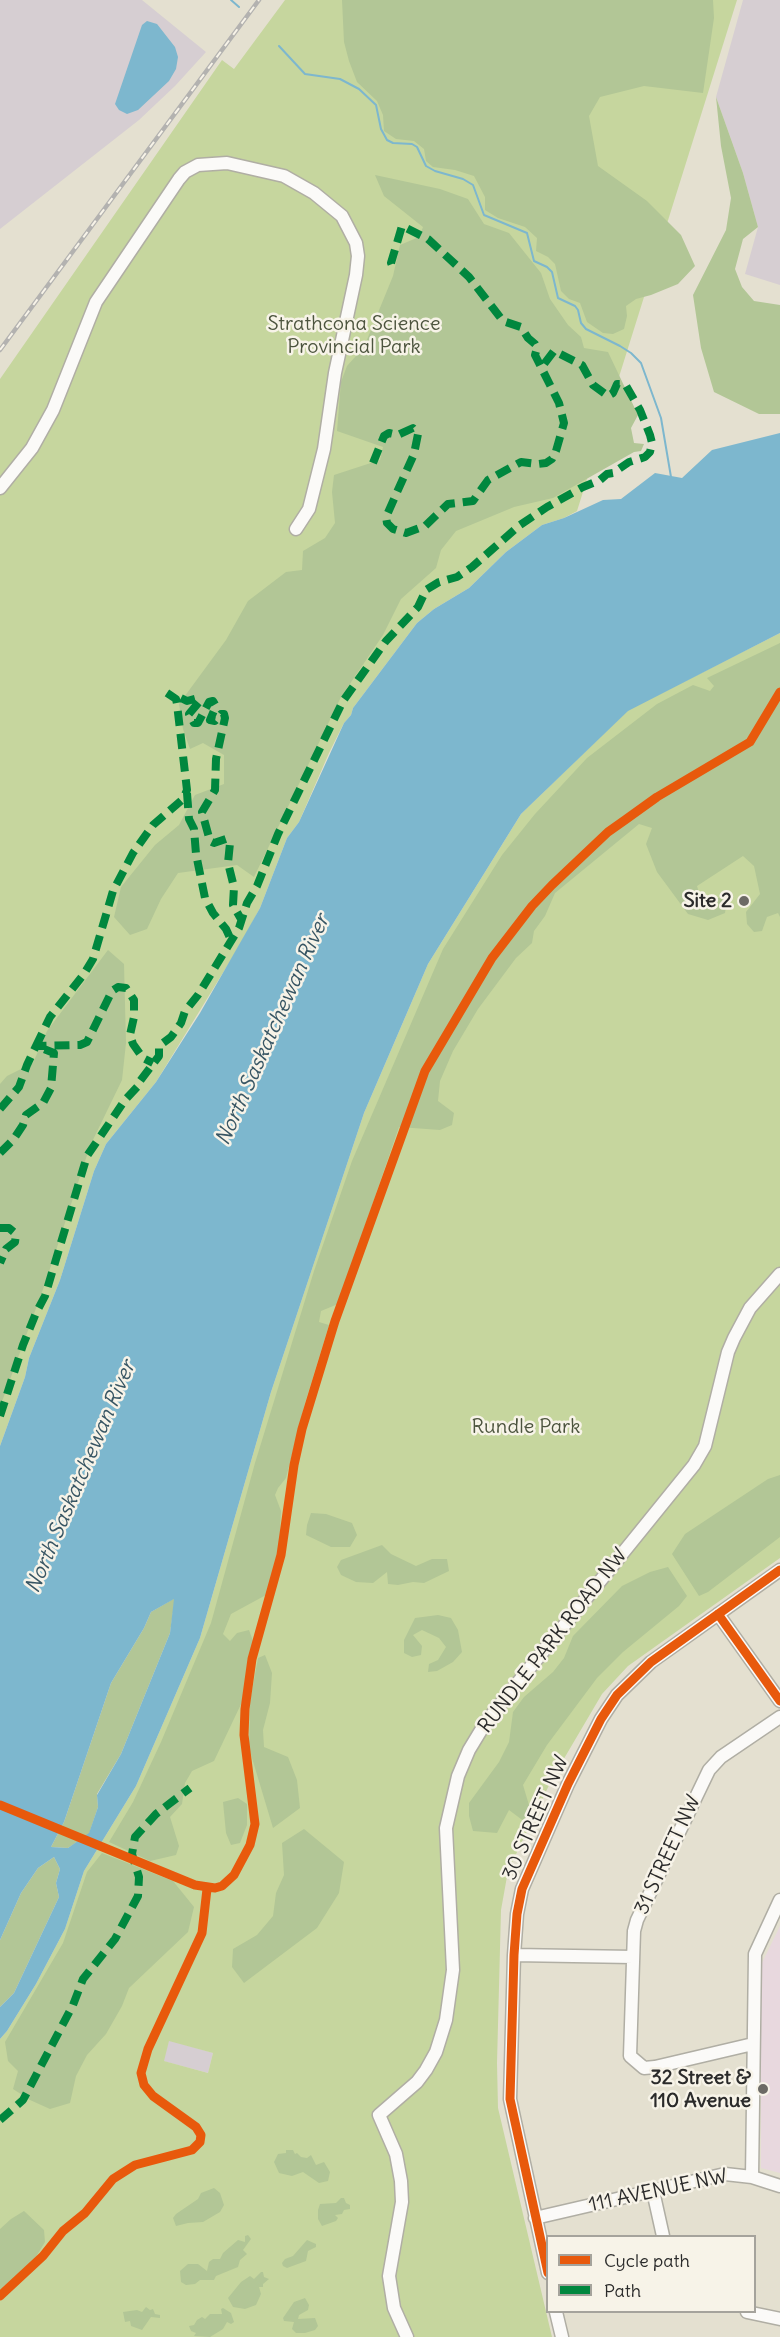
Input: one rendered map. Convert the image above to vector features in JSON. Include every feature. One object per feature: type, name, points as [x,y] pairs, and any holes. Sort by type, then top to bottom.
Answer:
[{"type":"street","points":[[0,488],[32,448],[53,410],[96,302],[179,179],[185,172],[198,165],[226,163],[284,176],[314,193],[342,216],[356,243],[356,275],[335,373],[324,449],[309,509],[296,530]]},
{"type":"street","name":"RUNDLE PARK ROAD NW","points":[[407,2337],[394,2308],[390,2286],[390,2265],[402,2202],[401,2181],[396,2154],[379,2115],[417,2082],[426,2070],[436,2052],[446,2020],[453,1970],[446,1828],[458,1776],[469,1750],[486,1722],[694,1465],[705,1446],[728,1352],[734,1338],[750,1308],[780,1274]]},
{"type":"street","name":"30 STREET NW","points":[[546,2265],[510,2099],[514,1955],[517,1914],[525,1881],[568,1784],[609,1707],[624,1686],[641,1670],[780,1570]]},
{"type":"street","points":[[718,1614],[780,1701]]},
{"type":"street","name":"31 STREET NW","points":[[753,2044],[655,2067],[644,2068],[630,2056],[636,1920],[709,1770],[721,1757],[780,1717]]},
{"type":"street","points":[[752,2177],[755,1954],[780,1900]]},
{"type":"street","points":[[514,1955],[633,1957]]},
{"type":"street","name":"111 AVENUE NW","points":[[535,2218],[724,2174],[752,2177],[780,2186]]},
{"type":"street","points":[[653,2191],[663,2235]]},
{"type":"street","points":[[556,2313],[562,2337]]},
{"type":"street","points":[[752,2313],[780,2319]]},
{"type":"shaded area","points":[[0,0],[142,0],[206,52],[139,120],[0,229]]},
{"type":"shaded area","points":[[743,0],[780,0],[780,285],[745,274],[758,227],[743,173],[716,97]]},
{"type":"shaded area","points":[[780,1926],[780,2173],[761,2168],[761,1965]]},
{"type":"shaded area","points":[[169,2040],[213,2053],[208,2073],[163,2061]]},
{"type":"green space","name":"Strathcona Science Provincial Park","points":[[285,0],[737,0],[577,511],[542,525],[506,552],[469,588],[434,609],[417,623],[353,708],[329,753],[299,822],[287,838],[260,908],[240,945],[156,1082],[106,1144],[94,1171],[60,1280],[29,1358],[25,1377],[0,1446],[0,379],[222,60],[234,69]]},
{"type":"green space","points":[[342,0],[713,0],[714,18],[703,93],[644,86],[600,97],[589,116],[598,166],[647,201],[681,235],[695,266],[678,284],[636,299],[626,306],[627,316],[624,329],[613,334],[603,333],[587,322],[580,303],[569,299],[561,291],[555,264],[548,257],[536,251],[537,238],[525,227],[498,218],[485,210],[485,197],[474,176],[433,167],[426,161],[424,149],[414,141],[396,139],[384,131],[383,115],[377,101],[357,82],[349,61],[344,42]]},
{"type":"green space","points":[[716,97],[743,173],[758,227],[743,239],[735,269],[742,287],[754,301],[780,305],[780,414],[759,414],[714,392],[701,348],[693,295],[726,230],[731,198],[721,146]]},
{"type":"green space","points":[[375,175],[440,189],[468,199],[484,224],[509,233],[541,273],[550,299],[568,325],[581,337],[584,348],[608,352],[638,415],[631,428],[634,443],[644,444],[641,451],[634,452],[553,498],[514,507],[456,531],[441,550],[436,568],[401,599],[383,635],[341,697],[254,877],[237,865],[178,873],[161,899],[147,929],[130,935],[114,917],[121,887],[155,845],[179,825],[195,795],[224,784],[224,755],[203,743],[190,749],[183,729],[179,704],[226,640],[248,601],[286,572],[302,570],[303,551],[325,538],[335,523],[332,492],[334,475],[380,460],[383,447],[337,431],[341,382],[347,366],[364,347],[393,276],[400,245],[419,237],[423,227],[384,196]]},
{"type":"green space","name":"Rundle Park","points":[[780,633],[780,1558],[628,1666],[602,1694],[552,1779],[508,1871],[501,1910],[498,2108],[552,2337],[0,2337],[0,2039],[36,1984],[65,1929],[84,1871],[136,1786],[200,1638],[271,1392],[364,1113],[428,964],[521,814],[628,710]],"holes":[[[169,2041],[213,2053],[208,2073],[164,2061]]]},
{"type":"green space","points":[[780,643],[780,917],[778,913],[767,917],[762,931],[754,932],[747,924],[746,912],[760,894],[754,866],[743,856],[697,886],[700,896],[727,899],[725,913],[708,920],[688,914],[657,872],[646,844],[652,828],[639,824],[555,893],[545,916],[534,931],[532,943],[516,958],[478,1009],[453,1051],[440,1081],[438,1101],[454,1113],[452,1125],[440,1130],[399,1127],[338,1304],[321,1311],[319,1322],[329,1325],[305,1403],[286,1478],[275,1495],[281,1511],[279,1552],[266,1595],[231,1614],[223,1634],[230,1641],[237,1633],[249,1630],[253,1641],[242,1702],[214,1761],[192,1771],[185,1783],[182,1804],[170,1817],[179,1846],[176,1855],[150,1861],[109,1842],[133,1802],[161,1742],[211,1623],[255,1463],[314,1271],[352,1161],[443,949],[502,855],[535,814],[587,758],[657,704],[693,685],[710,691],[714,686],[707,678]]},
{"type":"green space","points":[[108,950],[124,964],[126,1043],[122,1080],[90,1146],[46,1281],[0,1407],[0,1084],[7,1076],[33,1063],[47,1031]]},
{"type":"green space","points":[[780,1475],[780,1537],[708,1592],[699,1596],[672,1554],[685,1534],[768,1479]]},
{"type":"green space","points":[[311,1513],[326,1514],[352,1523],[357,1535],[350,1547],[331,1547],[306,1535]]},
{"type":"green space","points":[[382,1545],[391,1554],[416,1566],[432,1559],[447,1559],[449,1571],[424,1583],[413,1582],[398,1585],[388,1584],[387,1572],[373,1583],[356,1582],[341,1575],[337,1567],[341,1560]]},
{"type":"green space","points":[[668,1567],[687,1596],[679,1606],[623,1652],[597,1678],[547,1745],[523,1785],[529,1805],[525,1822],[509,1810],[497,1833],[473,1831],[469,1816],[469,1803],[499,1762],[509,1742],[513,1712],[524,1697],[553,1672],[564,1658],[573,1636],[622,1586],[650,1572]]},
{"type":"green space","points":[[175,1598],[170,1633],[121,1754],[97,1794],[98,1807],[89,1834],[68,1848],[51,1847],[64,1822],[111,1683],[151,1612]]},
{"type":"green space","points":[[438,1615],[451,1618],[458,1630],[462,1652],[453,1662],[437,1671],[428,1672],[429,1664],[438,1660],[446,1647],[439,1638],[422,1630],[413,1635],[422,1646],[421,1655],[412,1657],[404,1653],[404,1640],[415,1618]]},
{"type":"green space","points":[[265,1655],[272,1673],[270,1703],[263,1730],[264,1747],[288,1757],[297,1780],[300,1808],[273,1828],[249,1748],[250,1701],[258,1658]]},
{"type":"green space","points":[[238,1798],[247,1804],[247,1825],[240,1843],[231,1845],[226,1833],[223,1802]]},
{"type":"green space","points":[[304,1829],[344,1862],[339,1893],[317,1928],[244,1983],[232,1967],[233,1949],[257,1935],[273,1916],[276,1893],[284,1875],[282,1843]]},
{"type":"green space","points":[[102,1853],[173,1881],[194,1907],[188,1932],[129,1988],[106,2034],[87,2055],[76,2076],[70,2103],[50,2109],[13,2089],[18,2071],[8,2061],[5,2042],[63,1943],[87,1872]]},
{"type":"green space","points":[[54,1857],[60,1869],[56,1883],[59,1897],[14,1993],[0,2007],[0,1940],[21,1893],[38,1868]]},
{"type":"green space","points":[[286,2150],[293,2150],[301,2157],[307,2158],[311,2155],[316,2165],[324,2162],[330,2172],[328,2181],[319,2183],[303,2172],[292,2176],[279,2173],[274,2162],[278,2154],[286,2153]]},
{"type":"green space","points":[[214,2188],[220,2193],[224,2205],[220,2212],[203,2222],[176,2226],[173,2218],[176,2214],[198,2199],[201,2193]]},
{"type":"green space","points":[[344,2198],[350,2205],[350,2209],[335,2215],[338,2218],[336,2221],[322,2226],[318,2219],[320,2204],[336,2203]]},
{"type":"green space","points":[[24,2211],[44,2230],[45,2242],[34,2260],[0,2290],[0,2229]]},
{"type":"green space","points":[[248,2235],[251,2239],[243,2250],[247,2254],[240,2260],[238,2267],[216,2276],[214,2280],[200,2280],[195,2284],[186,2285],[181,2282],[180,2271],[188,2264],[198,2264],[207,2271],[209,2262],[213,2259],[220,2259],[223,2253],[238,2240],[245,2242],[245,2236]]},
{"type":"green space","points":[[307,2240],[316,2244],[316,2247],[308,2251],[306,2261],[287,2268],[283,2266],[285,2259],[293,2256]]},
{"type":"green space","points":[[261,2272],[269,2279],[263,2287],[259,2287],[261,2294],[256,2305],[245,2309],[233,2307],[228,2298],[241,2282],[250,2276],[254,2279]]},
{"type":"green space","points":[[305,2298],[309,2305],[308,2310],[299,2315],[298,2319],[315,2318],[318,2326],[315,2330],[296,2333],[292,2329],[294,2322],[284,2321],[283,2318],[294,2302]]},
{"type":"green space","points":[[146,2307],[153,2309],[155,2314],[160,2315],[160,2318],[151,2317],[142,2330],[131,2326],[130,2321],[125,2322],[123,2312],[137,2310],[142,2312]]},
{"type":"green space","points":[[221,2309],[231,2313],[234,2322],[231,2324],[227,2322],[223,2329],[210,2337],[194,2336],[196,2333],[191,2331],[189,2326],[194,2325],[202,2317],[205,2319],[210,2314],[222,2314]]},
{"type":"water","points":[[147,21],[157,24],[175,47],[178,57],[176,69],[169,81],[138,110],[127,114],[119,110],[115,104],[142,25]]},
{"type":"water","name":"North Saskatchewan River","points":[[780,433],[780,633],[628,711],[521,814],[428,964],[364,1113],[271,1392],[200,1638],[136,1786],[84,1871],[65,1929],[36,1984],[0,2039],[0,2007],[14,1993],[59,1897],[56,1883],[60,1869],[54,1857],[38,1868],[21,1893],[0,1940],[0,1446],[25,1377],[29,1358],[60,1280],[94,1171],[106,1144],[156,1082],[200,1013],[260,908],[287,838],[299,822],[344,723],[417,623],[434,609],[469,588],[506,552],[542,525],[564,518],[603,500],[621,499],[655,473],[682,478],[712,450]],"holes":[[[174,1599],[170,1633],[121,1754],[97,1795],[98,1807],[89,1833],[68,1848],[51,1847],[64,1822],[111,1683],[151,1612]]]},
{"type":"waterway","points":[[231,0],[239,7]]},
{"type":"waterway","points":[[279,46],[305,74],[340,79],[359,89],[376,105],[381,129],[387,140],[417,147],[426,166],[463,179],[473,185],[484,215],[527,233],[534,261],[552,272],[558,298],[575,306],[581,323],[586,329],[620,346],[641,363],[661,418],[671,477]]},
{"type":"railway","points":[[0,350],[259,0]]},
{"type":"marked path","points":[[373,463],[384,436],[389,433],[398,435],[413,428],[418,434],[414,454],[386,517],[387,523],[393,529],[406,533],[425,526],[448,504],[473,501],[488,480],[521,462],[538,464],[552,459],[564,423],[559,403],[535,355],[537,348],[535,344],[521,327],[503,321],[469,277],[428,239],[402,226],[391,263],[394,270]]},
{"type":"marked path","points":[[0,1416],[23,1345],[45,1296],[87,1156],[125,1100],[140,1084],[159,1056],[159,1046],[171,1037],[181,1023],[185,1011],[198,995],[239,928],[247,903],[257,886],[278,834],[343,701],[386,641],[418,607],[426,590],[439,582],[457,577],[472,567],[520,525],[547,507],[600,480],[607,474],[613,473],[629,462],[645,457],[650,452],[652,443],[650,435],[640,410],[625,384],[617,384],[613,393],[608,396],[593,385],[582,365],[554,351],[541,368]]},
{"type":"marked path","points":[[0,1153],[13,1140],[23,1125],[26,1115],[43,1103],[51,1088],[54,1053],[36,1046],[50,1017],[93,959],[113,891],[133,853],[153,825],[183,799],[187,790],[176,699],[161,689]]},
{"type":"marked path","points":[[181,698],[187,701],[198,698],[199,702],[189,714],[194,723],[198,723],[209,702],[213,701],[216,706],[210,720],[215,721],[221,714],[224,714],[216,759],[215,790],[202,812],[210,841],[214,843],[226,839],[230,843],[228,863],[234,887],[233,905],[241,919]]},
{"type":"marked path","points":[[187,793],[189,819],[194,829],[196,854],[205,898],[231,940]]},
{"type":"marked path","points":[[0,1109],[19,1087],[36,1046],[80,1045],[87,1042],[112,991],[118,987],[126,988],[134,1000],[134,1017],[130,1035],[133,1044],[143,1058],[153,1063]]},
{"type":"marked path","points":[[0,1228],[9,1228],[16,1234],[15,1242],[6,1249],[0,1263]]},
{"type":"marked path","points":[[0,2120],[23,2100],[73,2005],[83,1979],[115,1939],[138,1896],[139,1877],[132,1854],[135,1837],[156,1814],[190,1788]]},
{"type":"cycle path","points":[[0,1805],[195,1885],[215,1888],[222,1886],[234,1875],[250,1845],[255,1824],[244,1735],[252,1659],[281,1555],[294,1465],[302,1429],[335,1321],[425,1071],[492,958],[532,906],[608,832],[657,797],[750,742],[780,692]]},
{"type":"cycle path","points":[[546,2264],[510,2099],[514,1955],[517,1914],[522,1889],[568,1784],[601,1719],[617,1695],[651,1662],[780,1570]]},
{"type":"cycle path","points":[[718,1614],[780,1701]]},
{"type":"cycle path","points":[[0,2296],[43,2256],[63,2231],[85,2213],[113,2179],[135,2165],[192,2150],[200,2142],[201,2135],[196,2127],[153,2096],[144,2085],[141,2073],[148,2049],[202,1933],[207,1889]]},
{"type":"place","name":"Site 2","points":[[744,901]]},
{"type":"place","name":"32 Street & 110 Avenue","points":[[763,2089]]}]
